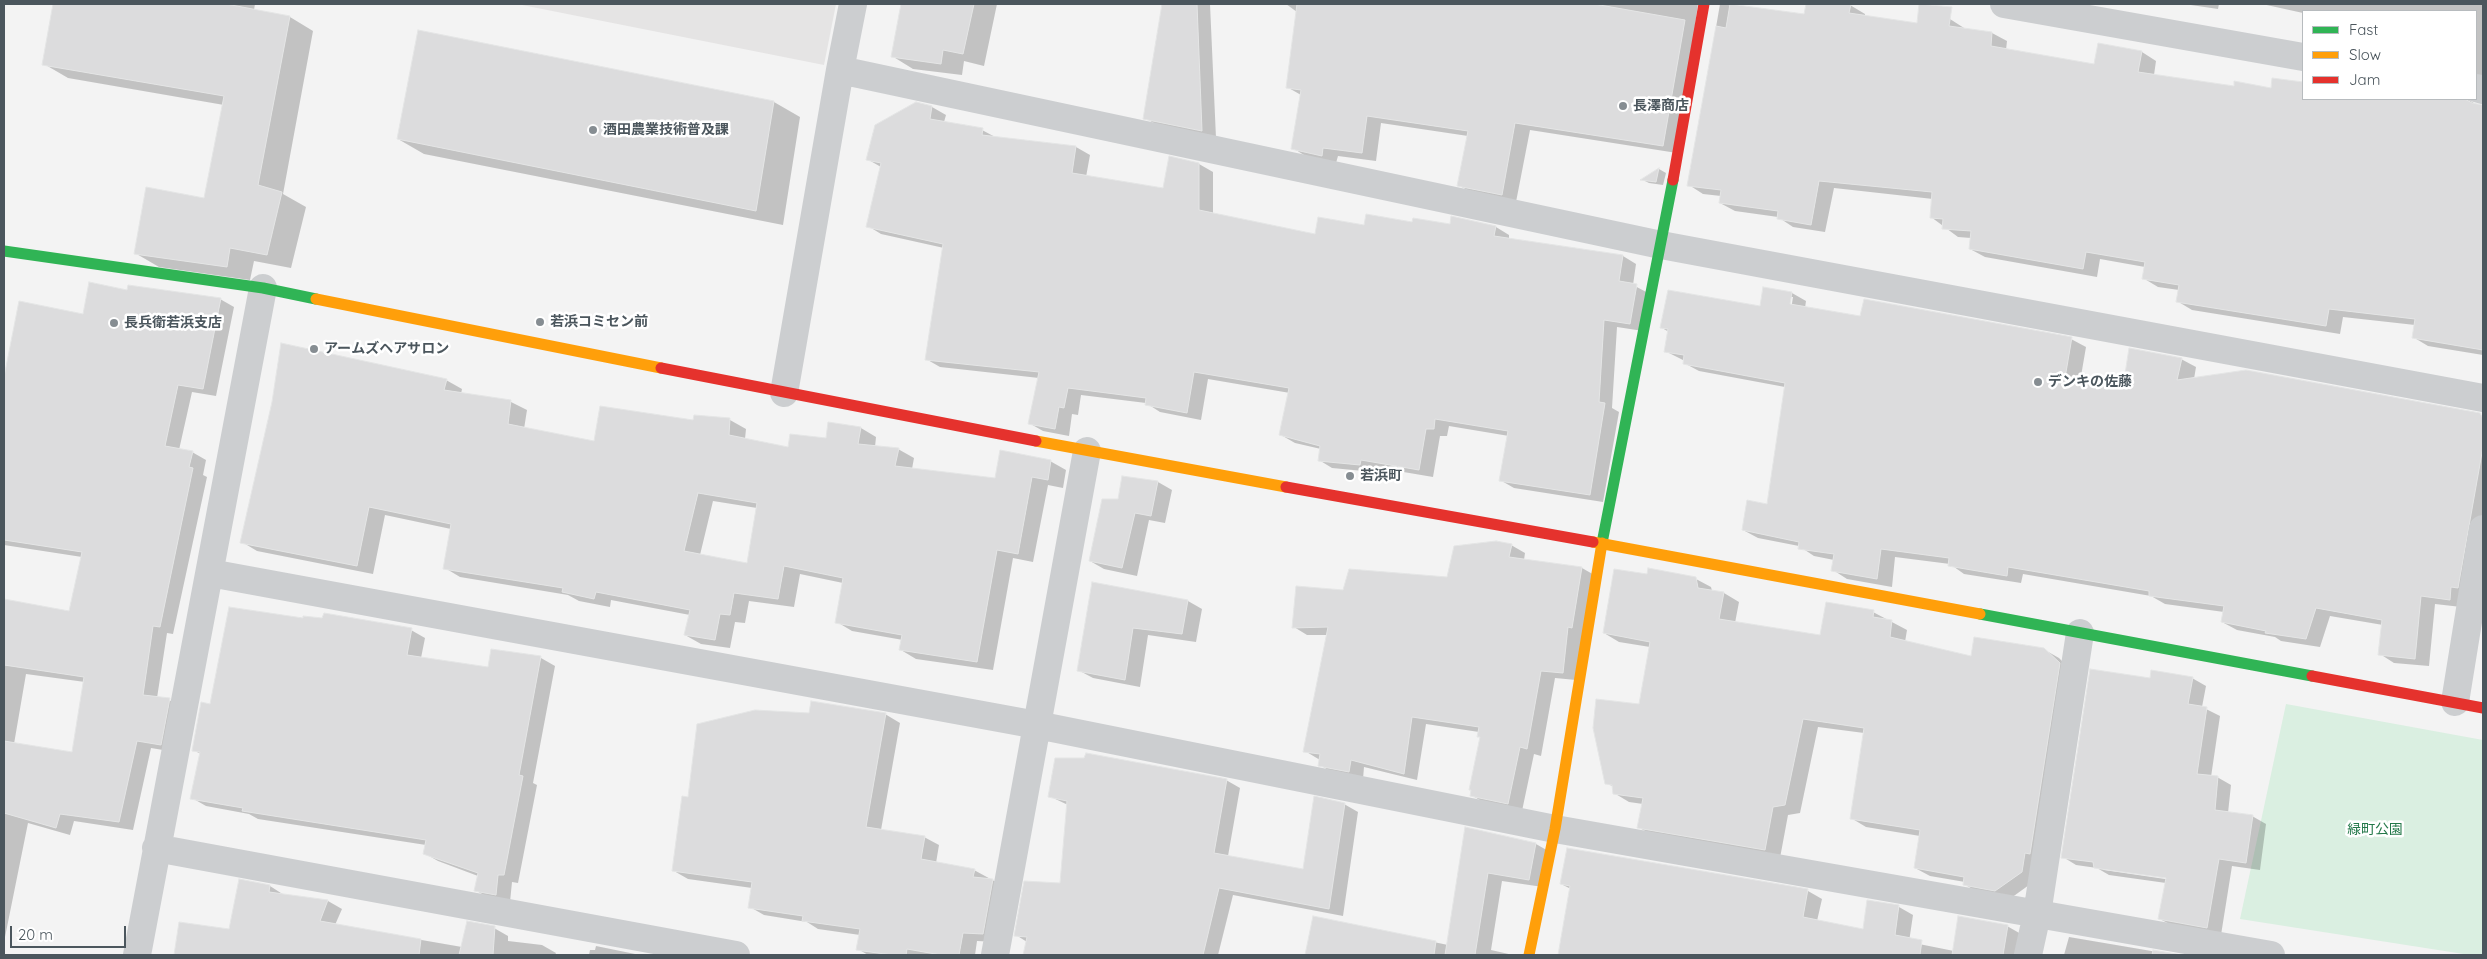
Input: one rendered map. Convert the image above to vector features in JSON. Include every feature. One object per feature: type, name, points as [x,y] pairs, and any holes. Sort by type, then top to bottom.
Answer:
[{"type":"street","points":[[784,393],[853,4]]},
{"type":"street","points":[[1530,955],[1555,829],[1602,544],[1661,245],[1704,4]]},
{"type":"street","points":[[2004,4],[2302,57]]},
{"type":"street","points":[[840,70],[1661,245],[2483,398]]},
{"type":"street","points":[[4,251],[263,288],[784,393],[1086,451],[1602,544],[2483,708]]},
{"type":"street","points":[[137,955],[263,288]]},
{"type":"street","points":[[995,955],[1086,451]]},
{"type":"street","points":[[2455,702],[2483,529]]},
{"type":"street","points":[[210,573],[1037,725],[1555,829],[2271,955]]},
{"type":"street","points":[[2028,955],[2037,914],[2080,633]]},
{"type":"street","points":[[156,848],[736,955]]},
{"type":"shaded area","points":[[517,4],[836,4],[824,65]]},
{"type":"green space","name":"緑町公園","points":[[2286,704],[2483,740],[2483,955],[2470,955],[2240,919]]},
{"type":"building","points":[[53,4],[226,4],[290,16],[258,185],[282,192],[267,255],[230,248],[227,267],[134,254],[146,187],[204,198],[224,96],[42,65]]},
{"type":"building","points":[[901,4],[974,4],[963,54],[943,50],[941,64],[891,57]]},
{"type":"building","points":[[1162,4],[1197,4],[1202,131],[1143,119]]},
{"type":"building","points":[[1297,4],[1594,4],[1685,20],[1663,146],[1515,123],[1502,195],[1457,186],[1468,131],[1367,116],[1362,153],[1323,148],[1322,156],[1291,149],[1301,90],[1286,88]]},
{"type":"building","points":[[1730,4],[1804,14],[1806,4],[1851,4],[1849,13],[1917,23],[1919,4],[1952,7],[1949,26],[1992,32],[1991,46],[2094,64],[2098,43],[2142,51],[2138,72],[2234,86],[2234,81],[2271,88],[2272,78],[2302,82],[2302,100],[2467,100],[2483,105],[2483,350],[2412,338],[2415,319],[2329,309],[2326,326],[2176,302],[2179,285],[2142,279],[2145,262],[2086,252],[2083,269],[1969,249],[1971,231],[1942,229],[1943,219],[1930,218],[1932,192],[1819,181],[1811,225],[1777,219],[1778,211],[1719,203],[1721,190],[1687,186],[1716,26],[1726,28]]},
{"type":"building","points":[[418,30],[774,101],[756,211],[397,139]]},
{"type":"building","points":[[916,102],[932,106],[930,119],[983,128],[982,135],[1076,146],[1072,173],[1163,188],[1169,156],[1199,163],[1199,210],[1315,234],[1318,217],[1364,225],[1366,214],[1412,222],[1413,218],[1450,224],[1451,216],[1496,226],[1494,236],[1623,255],[1619,281],[1637,284],[1630,324],[1604,320],[1599,402],[1605,403],[1590,495],[1499,481],[1508,431],[1435,419],[1434,429],[1426,429],[1419,470],[1361,460],[1360,465],[1318,461],[1320,446],[1279,435],[1289,388],[1194,372],[1187,413],[1145,405],[1146,398],[1068,388],[1064,408],[1059,407],[1055,429],[1028,424],[1039,372],[925,360],[943,244],[866,227],[881,163],[866,160],[875,125]]},
{"type":"building","points":[[1659,168],[1656,182],[1640,180]]},
{"type":"building","points":[[89,282],[127,290],[128,285],[221,298],[203,389],[178,385],[165,446],[193,451],[189,467],[193,468],[160,627],[153,626],[143,695],[170,698],[161,745],[137,741],[119,822],[60,814],[56,828],[4,813],[4,741],[72,752],[84,677],[4,665],[4,599],[69,611],[82,552],[4,540],[4,377],[19,301],[83,314]]},
{"type":"building","points":[[1763,287],[1792,292],[1790,304],[1860,316],[1864,299],[2072,337],[2065,378],[2123,387],[2129,348],[2182,358],[2177,380],[2246,370],[2480,413],[2483,419],[2483,447],[2458,588],[2451,587],[2450,600],[2421,596],[2415,659],[2378,655],[2382,620],[2316,608],[2306,639],[2265,633],[2266,631],[2221,622],[2224,606],[2149,596],[2149,591],[2008,567],[2007,576],[1948,566],[1949,558],[1881,549],[1877,579],[1831,571],[1834,554],[1798,549],[1799,542],[1742,530],[1747,500],[1767,504],[1785,383],[1683,364],[1684,355],[1664,352],[1668,329],[1660,328],[1668,290],[1760,306]]},
{"type":"building","points":[[281,343],[447,379],[444,390],[511,400],[508,424],[594,441],[600,406],[693,420],[694,415],[730,418],[729,435],[788,447],[790,434],[826,438],[828,422],[861,427],[858,444],[899,448],[895,466],[995,478],[1000,450],[1051,460],[1048,480],[1032,477],[1018,554],[997,550],[977,662],[899,650],[902,635],[835,623],[843,578],[784,566],[778,599],[734,593],[730,615],[720,614],[715,640],[684,635],[690,610],[596,592],[594,599],[562,592],[563,588],[443,569],[451,524],[369,507],[357,566],[240,543],[272,402]],"holes":[[[698,493],[757,503],[747,563],[684,551]]]},
{"type":"building","points":[[1122,476],[1158,481],[1151,516],[1135,513],[1122,568],[1089,561],[1102,499],[1118,499]]},
{"type":"building","points":[[1496,541],[1512,544],[1509,557],[1582,567],[1572,628],[1568,627],[1563,673],[1541,671],[1527,749],[1520,747],[1508,804],[1470,796],[1471,790],[1469,790],[1480,737],[1477,737],[1479,727],[1412,717],[1404,774],[1351,760],[1349,772],[1318,766],[1320,754],[1303,752],[1328,627],[1292,628],[1296,586],[1343,590],[1349,569],[1447,577],[1454,546]]},
{"type":"building","points":[[1648,568],[1696,577],[1698,588],[1724,592],[1719,619],[1820,635],[1826,602],[1874,610],[1873,617],[1892,620],[1890,637],[1971,656],[1974,637],[2044,648],[2060,663],[2030,854],[2025,853],[2022,872],[1995,891],[1963,885],[1964,877],[1914,868],[1920,830],[1850,819],[1864,728],[1803,719],[1785,805],[1773,807],[1765,850],[1637,828],[1643,798],[1613,794],[1612,785],[1605,784],[1593,728],[1596,699],[1639,704],[1650,642],[1603,633],[1614,569],[1647,574]]},
{"type":"building","points":[[1092,582],[1188,600],[1182,634],[1133,628],[1125,680],[1077,671]]},
{"type":"building","points":[[229,607],[303,618],[303,616],[322,618],[324,613],[412,628],[407,655],[488,667],[491,649],[541,656],[519,775],[523,776],[504,875],[498,875],[496,895],[474,891],[478,873],[423,854],[426,840],[242,811],[243,808],[190,799],[200,752],[192,751],[201,702],[210,704]]},
{"type":"building","points":[[2090,669],[2150,678],[2151,670],[2193,677],[2188,704],[2207,707],[2197,774],[2218,776],[2215,810],[2253,815],[2246,863],[2219,859],[2207,928],[2158,919],[2166,878],[2094,868],[2093,862],[2061,858]]},
{"type":"building","points":[[811,701],[886,713],[866,827],[925,836],[921,859],[975,869],[973,877],[993,879],[983,934],[963,933],[959,955],[941,955],[907,949],[906,955],[856,950],[860,929],[802,921],[803,916],[748,908],[752,882],[672,871],[682,796],[688,797],[697,724],[755,710],[809,713]]},
{"type":"building","points":[[1086,753],[1227,779],[1214,853],[1303,869],[1314,796],[1345,803],[1329,909],[1219,888],[1203,955],[1023,955],[1027,937],[1014,936],[1024,881],[1060,883],[1067,801],[1048,797],[1055,758],[1084,758]]},
{"type":"building","points":[[1465,827],[1536,843],[1529,880],[1488,873],[1475,955],[1445,955]]},
{"type":"building","points":[[1567,848],[1808,889],[1803,917],[1863,929],[1867,900],[1899,905],[1895,935],[1922,940],[1920,955],[1558,955],[1570,886],[1560,884]]},
{"type":"building","points":[[239,879],[270,885],[269,892],[328,900],[320,921],[421,939],[419,955],[174,955],[179,922],[229,929]]},
{"type":"building","points":[[1313,916],[1436,941],[1434,955],[1305,955]]},
{"type":"building","points":[[1958,916],[2008,925],[2003,955],[1952,955]]},
{"type":"building","points":[[467,921],[495,926],[493,955],[459,955]]},
{"type":"building","points":[[2153,950],[2182,955],[2152,955]]},
{"type":"traffic: fast","points":[[1602,543],[1673,180]]},
{"type":"traffic: fast","points":[[4,251],[263,288],[316,299]]},
{"type":"traffic: fast","points":[[1980,614],[2312,676]]},
{"type":"traffic: slow","points":[[316,299],[661,368]]},
{"type":"traffic: slow","points":[[1036,441],[1286,487]]},
{"type":"traffic: slow","points":[[1593,542],[1980,614]]},
{"type":"traffic: slow","points":[[1529,955],[1555,829],[1602,543]]},
{"type":"traffic: jam","points":[[1673,180],[1704,4]]},
{"type":"traffic: jam","points":[[661,368],[1036,441]]},
{"type":"traffic: jam","points":[[1286,487],[1593,542]]},
{"type":"traffic: jam","points":[[2312,676],[2483,708]]},
{"type":"place","name":"長澤商店","points":[[1623,106]]},
{"type":"place","name":"酒田農業技術普及課","points":[[593,130]]},
{"type":"place","name":"若浜コミセン前","points":[[540,322]]},
{"type":"place","name":"長兵衛若浜支店","points":[[114,323]]},
{"type":"place","name":"アームズヘアサロン","points":[[314,349]]},
{"type":"place","name":"デンキの佐藤","points":[[2038,382]]},
{"type":"place","name":"若浜町","points":[[1350,476]]}]
